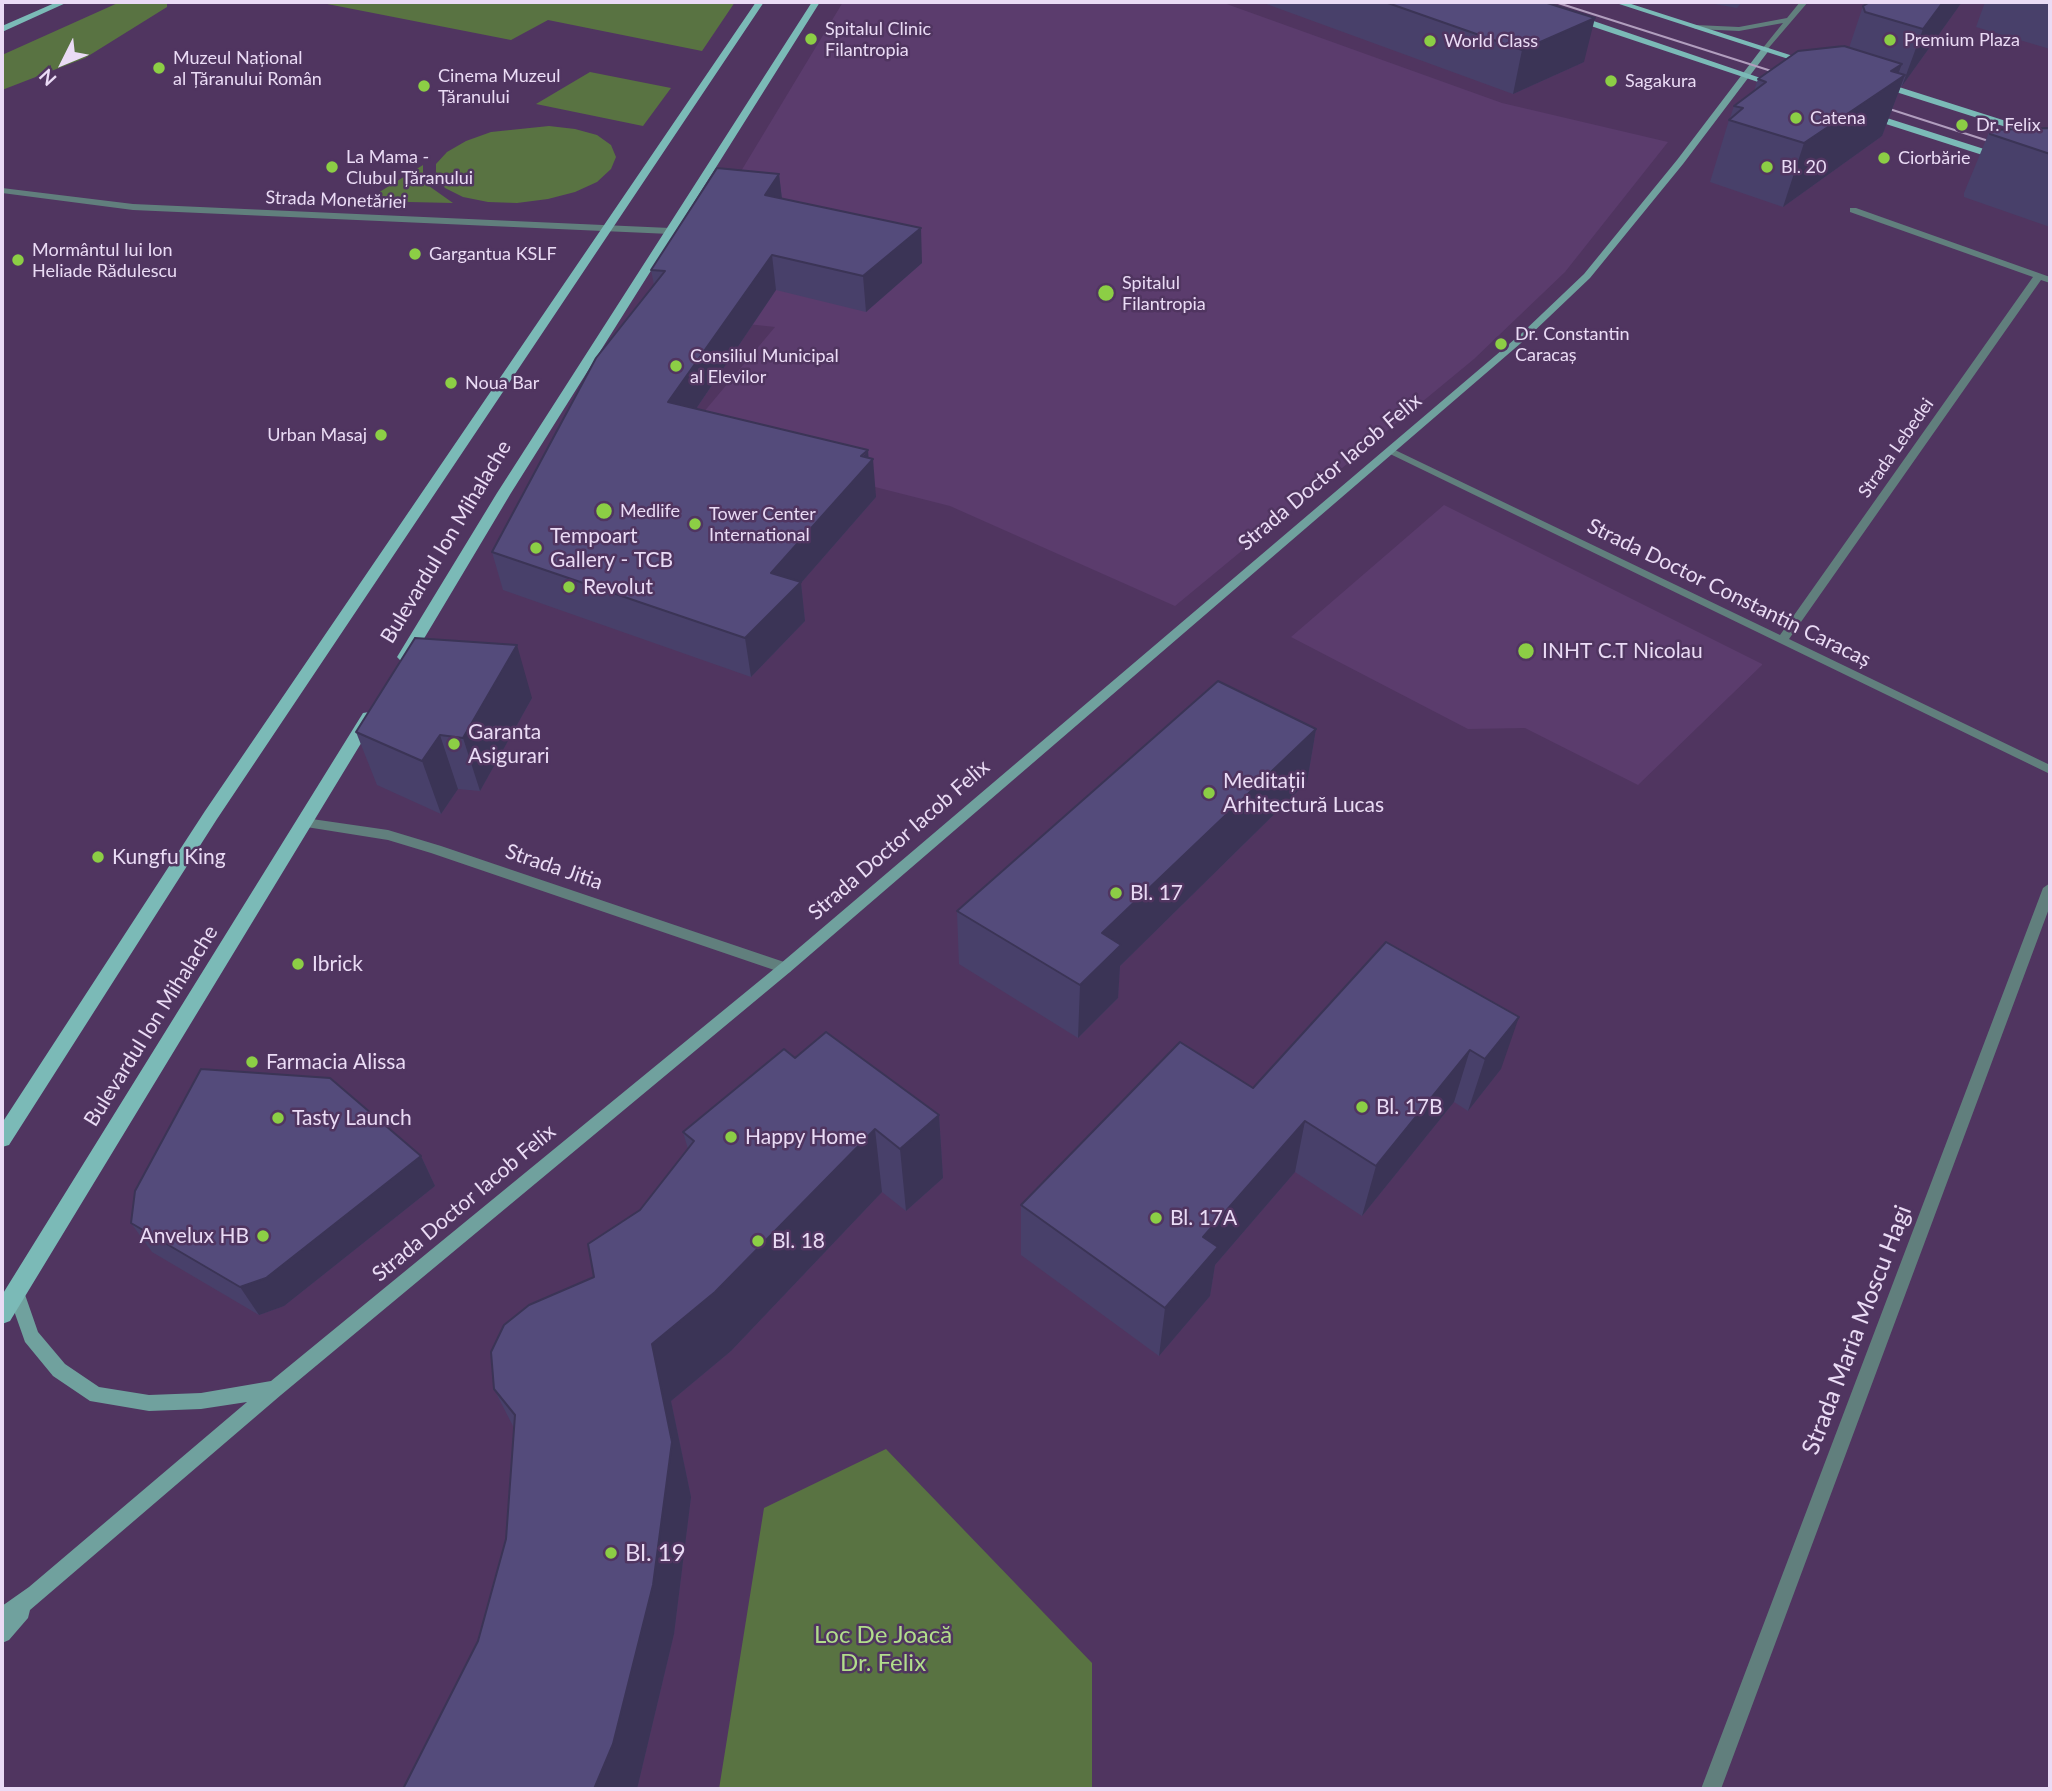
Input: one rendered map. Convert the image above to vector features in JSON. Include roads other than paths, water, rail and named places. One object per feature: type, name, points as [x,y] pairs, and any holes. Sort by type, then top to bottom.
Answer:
[{"type":"main road","points":[[2,29],[64,2]]},
{"type":"main road","name":"Bulevardul Ion Mihalache","points":[[2,1139],[218,805],[432,485],[610,228],[633,189],[760,2]]},
{"type":"main road","name":"Bulevardul Ion Mihalache","points":[[400,665],[504,493],[816,2]]},
{"type":"main road","points":[[1617,2],[1818,65]]},
{"type":"main road","points":[[1558,12],[1796,91]]},
{"type":"main road","points":[[1871,82],[2050,138]]},
{"type":"main road","points":[[1848,108],[2012,162]]},
{"type":"main road","name":"Bulevardul Ion Mihalache","points":[[2,1314],[9,1290],[373,711]]},
{"type":"street","points":[[1766,49],[1804,2]]},
{"type":"street","points":[[1696,27],[1739,29],[1787,20]]},
{"type":"street","name":"Strada Doctor Iacob Felix","points":[[2,1618],[36,1594],[275,1389],[785,968],[1391,452],[1587,276],[1680,162],[1766,49]]},
{"type":"street","name":"Strada Monetăriei","points":[[2,190],[133,207],[670,231]]},
{"type":"street","points":[[1853,210],[2045,278]]},
{"type":"street","name":"Strada Lebedei","points":[[1783,640],[2045,278]]},
{"type":"street","name":"Strada Doctor Constantin Caracaș","points":[[1391,452],[2050,770]]},
{"type":"street","name":"Strada Jitia","points":[[305,823],[388,835],[436,849],[785,968]]},
{"type":"street","name":"Strada Maria Moscu Hagi","points":[[1711,1789],[2050,888]]},
{"type":"street","points":[[9,1290],[30,1336],[59,1370],[96,1395],[149,1404],[201,1401],[275,1389]]},
{"type":"street","name":"Strada Doctor Iacob Felix","points":[[2,1633],[36,1594]]},
{"type":"tram line","points":[[1555,2],[1787,76]]},
{"type":"tram line","points":[[1874,104],[2004,146]]},
{"type":"place","name":"Spitalul Clinic Filantropia","points":[[811,39]]},
{"type":"place","name":"Premium Plaza","points":[[1890,40]]},
{"type":"place","name":"World Class","points":[[1430,41]]},
{"type":"place","name":"Muzeul Național al Țăranului Român","points":[[159,68]]},
{"type":"place","name":"Sagakura","points":[[1611,81]]},
{"type":"place","name":"Cinema Muzeul Țăranului","points":[[424,86]]},
{"type":"place","name":"Catena","points":[[1796,118]]},
{"type":"place","name":"Dr. Felix","points":[[1962,125]]},
{"type":"place","name":"Ciorbărie","points":[[1884,158]]},
{"type":"place","name":"La Mama - Clubul Țăranului","points":[[332,167]]},
{"type":"place","name":"Bl. 20","points":[[1767,167]]},
{"type":"place","name":"Gargantua KSLF","points":[[415,254]]},
{"type":"place","name":"Mormântul lui Ion Heliade Rădulescu","points":[[18,260]]},
{"type":"place","name":"Spitalul Filantropia","points":[[1106,293]]},
{"type":"place","name":"Dr. Constantin Caracaș","points":[[1501,344]]},
{"type":"place","name":"Consiliul Municipal al Elevilor","points":[[676,366]]},
{"type":"place","name":"Noua Bar","points":[[451,383]]},
{"type":"place","name":"Urban Masaj","points":[[381,435]]},
{"type":"place","name":"Medlife","points":[[604,511]]},
{"type":"place","name":"Tower Center International","points":[[695,524]]},
{"type":"place","name":"Tempoart Gallery - TCB","points":[[536,548]]},
{"type":"place","name":"Revolut","points":[[569,587]]},
{"type":"place","name":"INHT C.T Nicolau","points":[[1526,651]]},
{"type":"place","name":"Garanta Asigurari","points":[[454,744]]},
{"type":"place","name":"Meditații Arhitectură Lucas","points":[[1209,793]]},
{"type":"place","name":"Kungfu King","points":[[98,857]]},
{"type":"place","name":"Bl. 17","points":[[1116,893]]},
{"type":"place","name":"Ibrick","points":[[298,964]]},
{"type":"place","name":"Farmacia Alissa","points":[[252,1062]]},
{"type":"place","name":"Bl. 17B","points":[[1362,1107]]},
{"type":"place","name":"Tasty Launch","points":[[278,1118]]},
{"type":"place","name":"Happy Home","points":[[731,1137]]},
{"type":"place","name":"Bl. 17A","points":[[1156,1218]]},
{"type":"place","name":"Anvelux HB","points":[[263,1236]]},
{"type":"place","name":"Bl. 18","points":[[758,1241]]},
{"type":"place","name":"Bl. 19","points":[[611,1553]]},
{"type":"park label","name":"Loc De Joacă Dr. Felix","points":[[883,1649]]}]
